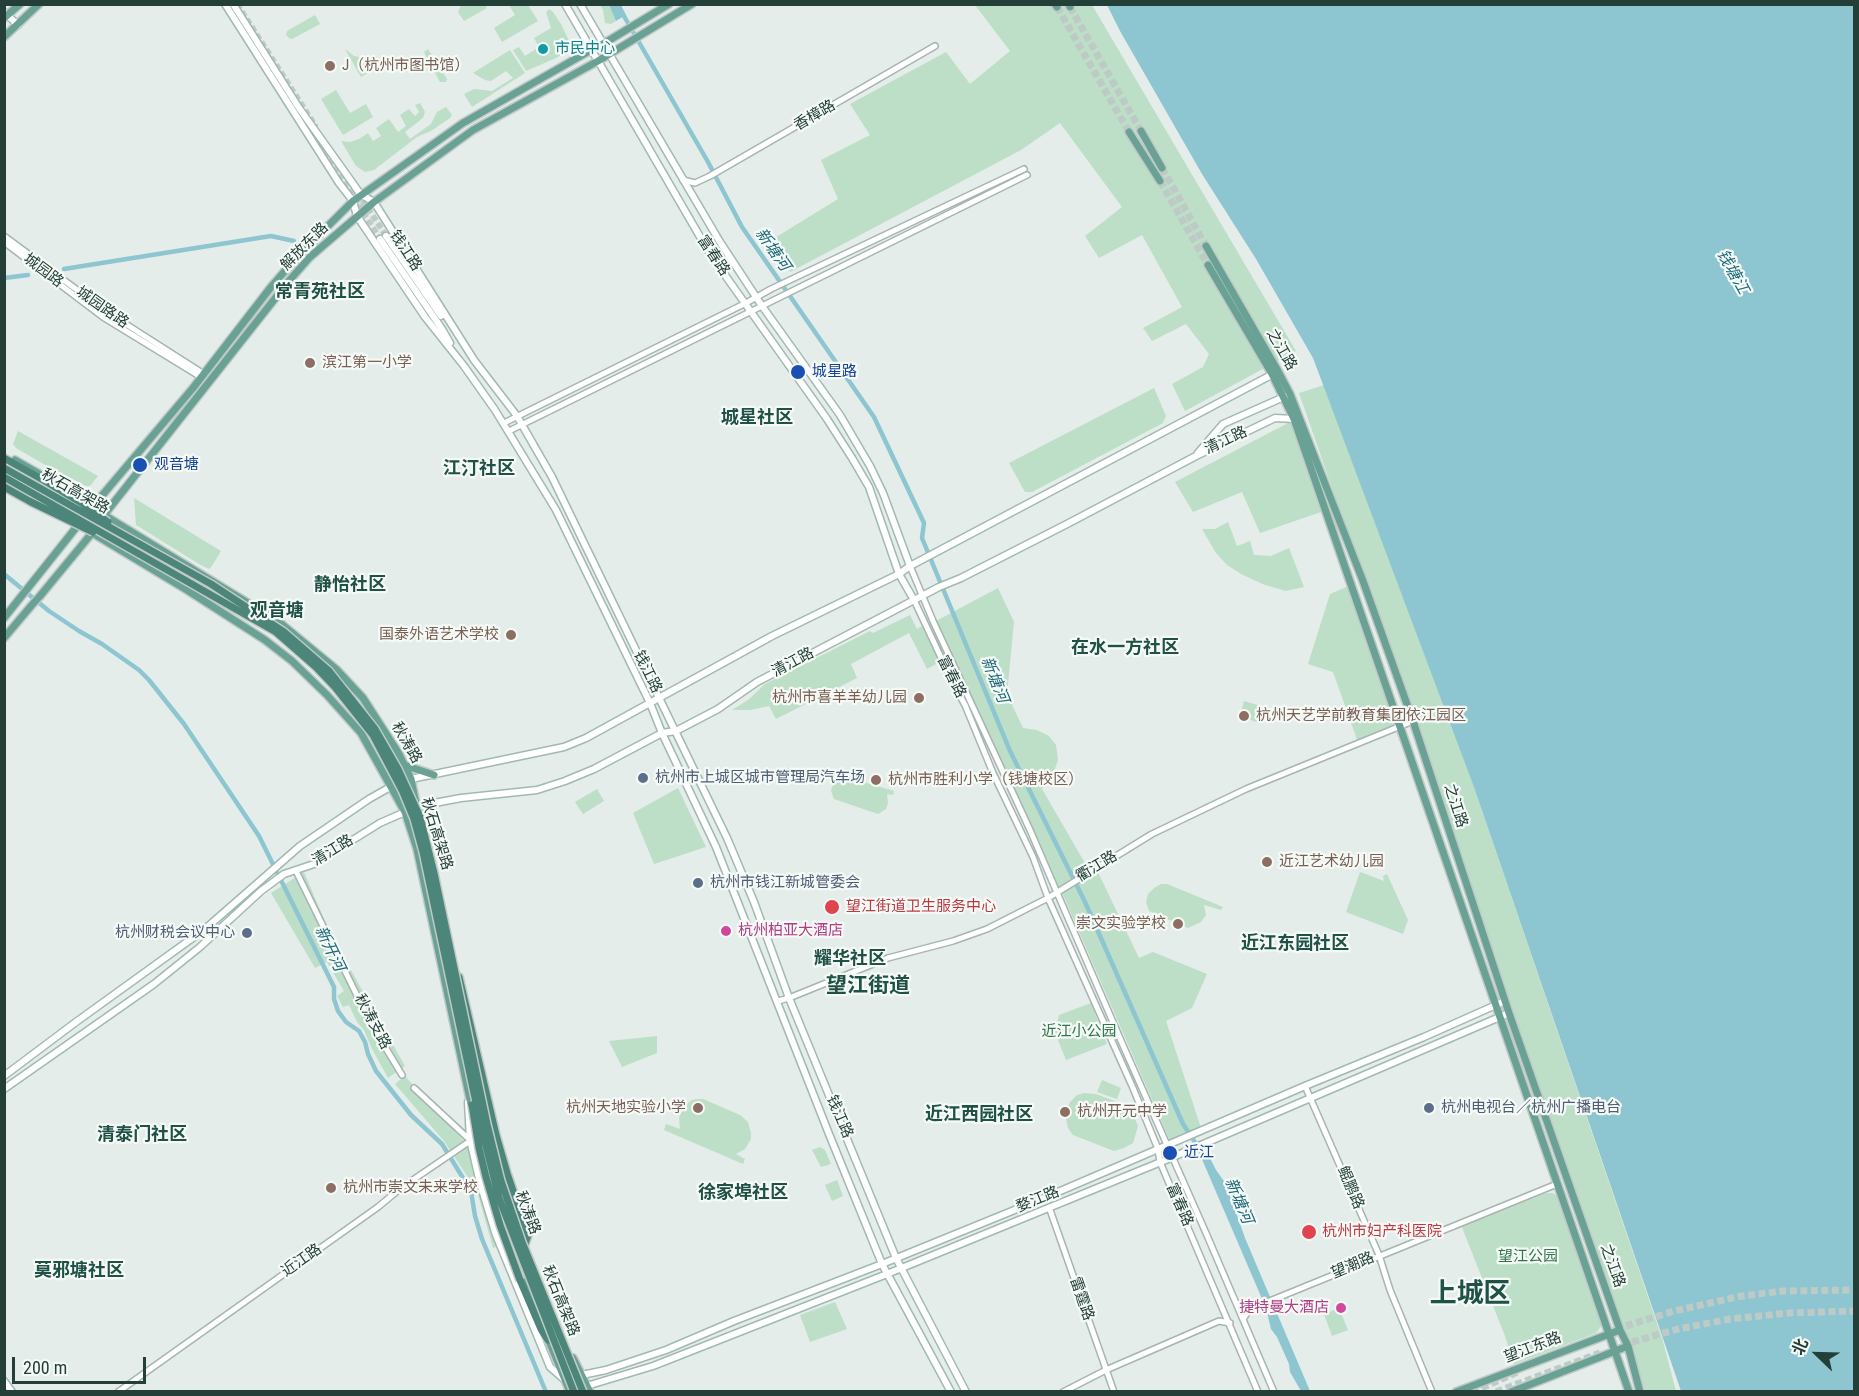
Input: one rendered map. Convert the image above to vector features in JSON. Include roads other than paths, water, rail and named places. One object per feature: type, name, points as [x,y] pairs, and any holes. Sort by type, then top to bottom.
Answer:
[{"type":"highway","points":[[4,456],[70,496],[132,539]]},
{"type":"highway","name":"秋石高架路","points":[[4,468],[211,584],[284,632],[329,670],[375,729],[398,769],[420,817],[428,844],[501,1181],[522,1242],[587,1390]]},
{"type":"highway","name":"秋石高架路","points":[[4,477],[276,632],[316,667],[373,735],[414,819],[429,875],[485,1146],[499,1198],[571,1391]]},
{"type":"highway","points":[[4,487],[50,512],[129,549]]},
{"type":"highway","points":[[442,908],[496,1135],[528,1235],[525,1244]]},
{"type":"highway","points":[[443,946],[445,975],[469,1085],[481,1160],[495,1209],[520,1280],[548,1340]]},
{"type":"main road","points":[[18,25],[5,15],[20,4]]},
{"type":"main road","points":[[5,36],[39,4]]},
{"type":"main road","name":"钱江路","points":[[225,4],[339,183],[353,201],[357,216],[425,317],[464,366],[504,423],[556,510],[650,703],[716,847],[882,1264],[951,1392]]},
{"type":"main road","name":"钱江路","points":[[232,4],[299,108],[360,194],[374,202],[474,360],[517,416],[552,477],[727,838],[754,902],[789,998],[900,1268],[966,1392]]},
{"type":"main road","name":"富春路","points":[[565,4],[710,254],[827,419],[869,487],[899,574],[914,600]]},
{"type":"main road","name":"富春路","points":[[580,4],[720,242],[762,306],[840,415],[870,466],[883,493],[910,566]]},
{"type":"main road","name":"解放东路","points":[[4,618],[94,505],[203,376],[271,287],[296,258],[360,194],[463,123],[669,4]]},
{"type":"main road","name":"解放东路","points":[[4,638],[92,533],[310,257],[374,202],[473,130],[598,61],[692,4]]},
{"type":"main road","points":[[1141,131],[1162,168]]},
{"type":"main road","points":[[1129,132],[1160,181]]},
{"type":"main road","points":[[464,366],[383,238],[474,360]]},
{"type":"main road","name":"之江路","points":[[1206,246],[1287,396],[1363,581],[1413,721],[1509,1013],[1620,1330],[1628,1346],[1640,1392]]},
{"type":"main road","name":"之江路","points":[[1208,265],[1275,373]]},
{"type":"main road","points":[[4,1089],[154,984],[200,947],[258,889],[279,864],[300,846],[392,786],[411,779],[564,747],[586,738],[772,636],[899,574],[930,555],[1275,373]]},
{"type":"main road","points":[[1196,456],[1223,424],[1287,396]]},
{"type":"main road","name":"之江路","points":[[1287,396],[1398,726],[1629,1392]]},
{"type":"main road","name":"清江路","points":[[258,889],[284,874],[314,864],[380,823],[405,812],[429,804],[461,798],[537,790],[594,769],[662,733],[676,730],[718,709],[757,682],[1196,456],[1275,418],[1294,419]]},
{"type":"main road","name":"秋涛路","points":[[4,456],[94,505],[104,515],[279,622],[336,669],[363,698],[411,779],[416,809],[426,833],[437,877],[447,946],[488,1135],[511,1212],[587,1390]]},
{"type":"main road","name":"秋涛路","points":[[4,482],[79,525],[266,640],[292,661],[327,695],[361,733],[405,812],[423,872],[467,1084],[497,1205],[548,1340],[564,1380],[571,1391]]},
{"type":"main road","points":[[404,765],[434,775]]},
{"type":"main road","points":[[4,1076],[258,889]]},
{"type":"main road","name":"婺江路","points":[[564,1380],[606,1370],[666,1350],[882,1264],[1186,1138],[1505,1001]]},
{"type":"main road","name":"婺江路","points":[[571,1391],[587,1390],[653,1366],[887,1274],[1173,1157],[1509,1013]]},
{"type":"main road","points":[[467,1084],[470,1140],[480,1184],[502,1250],[550,1367],[564,1380]]},
{"type":"main road","name":"望江东路","points":[[1455,1392],[1610,1336],[1620,1330]]},
{"type":"main road","points":[[1512,1392],[1628,1346]]},
{"type":"main road","points":[[4,1381],[12,1392]]},
{"type":"street","name":"香樟路","points":[[695,183],[935,46]]},
{"type":"street","points":[[504,423],[789,280],[1024,169]]},
{"type":"street","points":[[509,431],[1027,176]]},
{"type":"street","points":[[683,180],[695,183],[693,198]]},
{"type":"street","name":"城园路路","points":[[4,236],[100,308],[203,376]]},
{"type":"street","name":"城园路","points":[[4,242],[103,317],[203,376]]},
{"type":"street","name":"富春路","points":[[910,566],[1030,830],[1274,1392]]},
{"type":"street","name":"富春路","points":[[914,600],[965,705],[993,773],[1033,857],[1048,898],[1073,950],[1158,1149],[1160,1162],[1258,1392]]},
{"type":"street","name":"衢江路","points":[[778,1001],[888,958],[953,941],[987,929],[1048,898],[1152,834],[1246,789],[1413,721]]},
{"type":"street","name":"秋涛支路","points":[[296,871],[370,1022],[402,1075]]},
{"type":"street","name":"鲲鹏路","points":[[1305,1086],[1379,1256],[1394,1300],[1432,1392]]},
{"type":"street","points":[[414,1088],[470,1140]]},
{"type":"street","name":"近江路","points":[[118,1392],[438,1162],[470,1140],[488,1135]]},
{"type":"street","name":"望潮路","points":[[1252,1308],[1557,1184]]},
{"type":"street","name":"雷霆路","points":[[1049,1207],[1114,1392]]},
{"type":"street","points":[[1237,1306],[1252,1308]]},
{"type":"street","points":[[1243,1319],[1252,1308]]},
{"type":"street","points":[[1219,1322],[1225,1311]]},
{"type":"street","points":[[1063,1392],[1106,1370],[1219,1322],[1230,1323]]},
{"type":"water","points":[[609,5],[621,5],[626,15],[616,21]]},
{"type":"water","name":"钱塘江","points":[[1107,5],[1854,5],[1854,1391],[1681,1391],[1475,790],[1313,358],[1256,259],[1202,174]]},
{"type":"water","points":[[1208,1154],[1226,1184],[1245,1238],[1310,1391],[1301,1391],[1290,1372],[1289,1364],[1277,1337],[1271,1329],[1266,1308],[1201,1157]]},
{"type":"waterway","name":"新塘河","points":[[617,4],[708,162],[742,227],[874,417],[924,523],[922,538],[1010,751],[1085,902],[1183,1124],[1206,1159]]},
{"type":"waterway","points":[[64,269],[271,236],[294,241]]},
{"type":"waterway","points":[[4,278],[28,275]]},
{"type":"waterway","name":"新开河","points":[[4,574],[49,611],[102,644],[139,670],[149,680],[184,724],[259,836],[334,987],[334,999],[338,1011],[346,1022],[359,1031],[376,1071],[411,1115],[442,1144],[471,1191],[482,1239],[546,1392]]},
{"type":"tunnel","points":[[237,4],[316,127]]},
{"type":"tunnel","points":[[1057,7],[1129,132]]},
{"type":"tunnel","points":[[1070,7],[1141,131]]},
{"type":"tunnel","points":[[300,114],[380,239]]},
{"type":"tunnel","points":[[1162,168],[1206,246]]},
{"type":"tunnel","points":[[1160,181],[1208,265]]},
{"type":"tunnel","points":[[358,193],[386,236]]},
{"type":"tunnel","points":[[1616,1329],[1674,1311],[1742,1296],[1783,1291],[1854,1290]]},
{"type":"tunnel","points":[[1622,1345],[1678,1329],[1730,1319],[1789,1313],[1854,1311]]},
{"type":"tunnel","points":[[1496,1392],[1600,1353]]},
{"type":"tunnel","points":[[1472,1392],[1520,1371]]},
{"type":"place","name":"市民中心","points":[[543,49]]},
{"type":"place","name":"J（杭州市图书馆）","points":[[330,66]]},
{"type":"place","name":"滨江第一小学","points":[[310,363]]},
{"type":"place","name":"城星路","points":[[798,372]]},
{"type":"place","name":"观音塘","points":[[140,465]]},
{"type":"place","name":"国泰外语艺术学校","points":[[511,635]]},
{"type":"place","name":"杭州市喜羊羊幼儿园","points":[[919,698]]},
{"type":"place","name":"杭州天艺学前教育集团依江园区","points":[[1244,716]]},
{"type":"place","name":"杭州市上城区城市管理局汽车场","points":[[643,778]]},
{"type":"place","name":"杭州市胜利小学（钱塘校区）","points":[[876,780]]},
{"type":"place","name":"近江艺术幼儿园","points":[[1267,862]]},
{"type":"place","name":"杭州市钱江新城管委会","points":[[698,883]]},
{"type":"place","name":"望江街道卫生服务中心","points":[[832,907]]},
{"type":"place","name":"崇文实验学校","points":[[1178,924]]},
{"type":"place","name":"杭州柏亚大酒店","points":[[726,931]]},
{"type":"place","name":"杭州财税会议中心","points":[[247,933]]},
{"type":"place","name":"杭州天地实验小学","points":[[698,1108]]},
{"type":"place","name":"杭州电视台／杭州广播电台","points":[[1429,1108]]},
{"type":"place","name":"杭州开元中学","points":[[1065,1112]]},
{"type":"place","name":"近江","points":[[1170,1153]]},
{"type":"place","name":"杭州市崇文未来学校","points":[[331,1188]]},
{"type":"place","name":"杭州市妇产科医院","points":[[1309,1232]]},
{"type":"place","name":"捷特曼大酒店","points":[[1341,1308]]},
{"type":"district","name":"常青苑社区","points":[[320,292]]},
{"type":"district","name":"城星社区","points":[[757,418]]},
{"type":"district","name":"江汀社区","points":[[479,469]]},
{"type":"district","name":"静怡社区","points":[[350,585]]},
{"type":"district","name":"观音塘","points":[[277,611]]},
{"type":"district","name":"在水一方社区","points":[[1125,648]]},
{"type":"district","name":"近江东园社区","points":[[1295,944]]},
{"type":"district","name":"耀华社区","points":[[850,959]]},
{"type":"district","name":"望江街道","points":[[868,987]]},
{"type":"district","name":"近江西园社区","points":[[979,1115]]},
{"type":"district","name":"清泰门社区","points":[[142,1135]]},
{"type":"district","name":"徐家埠社区","points":[[743,1193]]},
{"type":"district","name":"莫邪塘社区","points":[[79,1271]]},
{"type":"district","name":"上城区","points":[[1470,1295]]},
{"type":"park label","name":"近江小公园","points":[[1079,1032]]},
{"type":"park label","name":"望江公园","points":[[1528,1257]]}]
